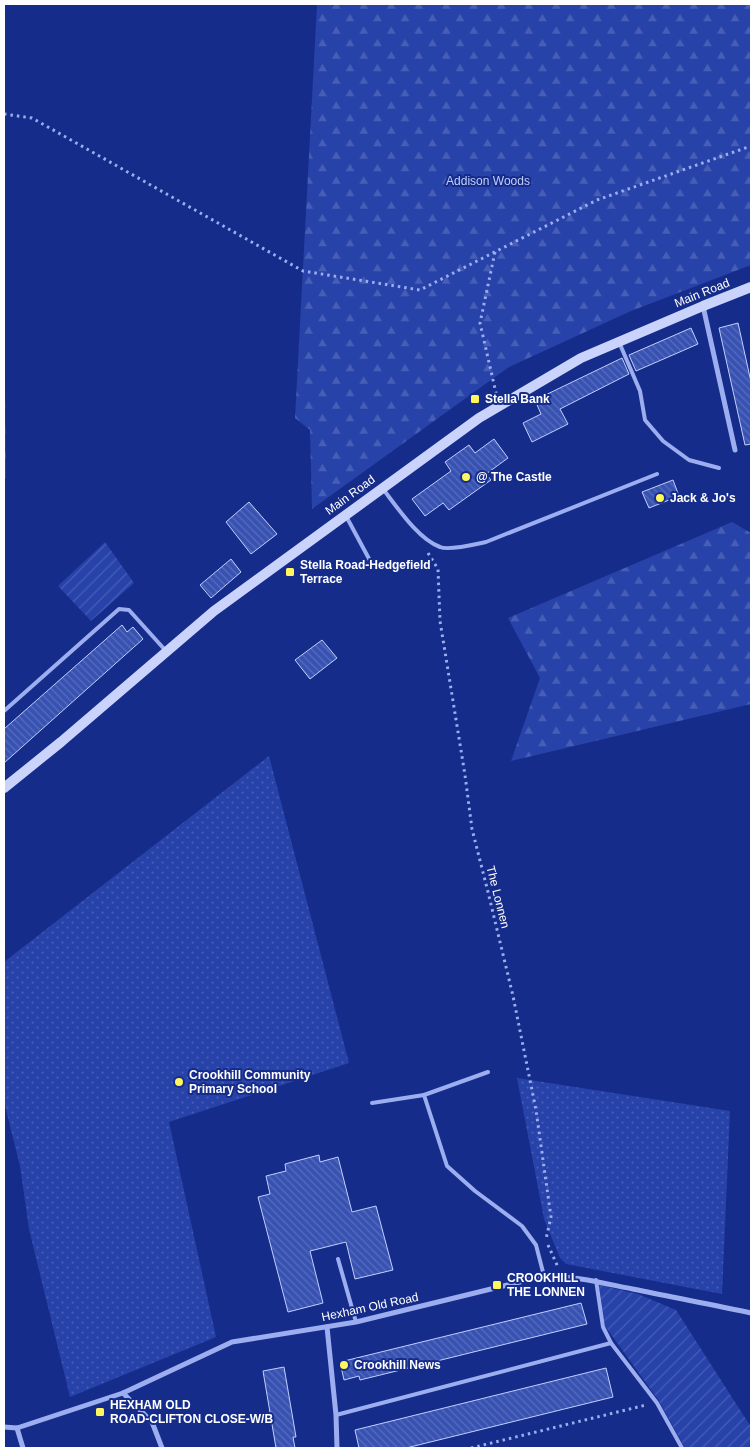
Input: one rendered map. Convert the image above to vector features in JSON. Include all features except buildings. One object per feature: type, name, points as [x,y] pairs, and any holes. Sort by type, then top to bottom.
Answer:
[{"type":"main road","name":"Main Road","points":[[4,788],[61,742],[214,611],[478,418],[581,358],[751,287]]},
{"type":"street","points":[[703,306],[735,450]]},
{"type":"street","name":"Hexham Old Road","points":[[4,1426],[17,1428],[123,1393],[232,1342],[356,1322],[544,1276],[596,1280],[751,1313]]},
{"type":"street","points":[[327,1327],[336,1415],[337,1448]]},
{"type":"street","points":[[123,1393],[152,1422],[162,1448]]},
{"type":"street","points":[[17,1428],[23,1448]]},
{"type":"lane","points":[[619,342],[640,391],[645,420],[663,441],[689,460],[719,468]]},
{"type":"lane","points":[[382,487],[418,532],[441,548],[465,547],[486,542],[657,474]]},
{"type":"lane","points":[[345,514],[374,568]]},
{"type":"lane","points":[[4,711],[119,609],[129,610],[166,652]]},
{"type":"lane","points":[[372,1103],[424,1095],[488,1072]]},
{"type":"lane","points":[[424,1095],[447,1166],[475,1191],[522,1226],[536,1245],[544,1276]]},
{"type":"lane","points":[[338,1259],[356,1322]]},
{"type":"lane","points":[[596,1280],[602,1327],[656,1403],[682,1448]]},
{"type":"lane","points":[[336,1415],[612,1343]]},
{"type":"path","points":[[4,114],[32,118],[303,271],[420,290],[596,200],[751,146]]},
{"type":"path","points":[[495,252],[480,323],[498,406]]},
{"type":"path","name":"The Lonnen","points":[[424,546],[438,569],[440,621],[472,829],[513,996],[536,1110],[551,1217],[546,1239],[562,1276]]},
{"type":"path","points":[[471,1448],[656,1403]]},
{"type":"green space","name":"Addison Woods","points":[[307,4],[751,4],[751,265],[631,311],[509,367],[312,509],[310,430],[295,418],[317,5]]},
{"type":"green space","points":[[4,274],[6,478],[4,478]]},
{"type":"green space","points":[[732,522],[751,533],[751,704],[511,761],[540,678],[508,618]]},
{"type":"green space","points":[[105,542],[134,583],[91,621],[58,586]]},
{"type":"green space","name":"Crookhill Community Primary School","points":[[269,756],[349,1063],[169,1122],[216,1337],[70,1397],[29,1229],[20,1166],[4,1102],[4,962]]},
{"type":"green space","points":[[517,1078],[730,1111],[722,1294],[566,1264],[560,1258],[544,1219]]},
{"type":"green space","points":[[599,1285],[638,1294],[676,1310],[751,1427],[751,1448],[685,1448],[659,1401],[605,1326]]},
{"type":"place","name":"Stella Bank","points":[[475,399]]},
{"type":"place","name":"@ The Castle","points":[[466,477]]},
{"type":"place","name":"Jack & Jo's","points":[[660,498]]},
{"type":"place","name":"Stella Road-Hedgefield Terrace","points":[[290,572]]},
{"type":"place","name":"Crookhill Community Primary School","points":[[179,1082]]},
{"type":"place","name":"CROOKHILL THE LONNEN","points":[[497,1285]]},
{"type":"place","name":"Crookhill News","points":[[344,1365]]},
{"type":"place","name":"HEXHAM OLD ROAD-CLIFTON CLOSE-W/B","points":[[100,1412]]}]
